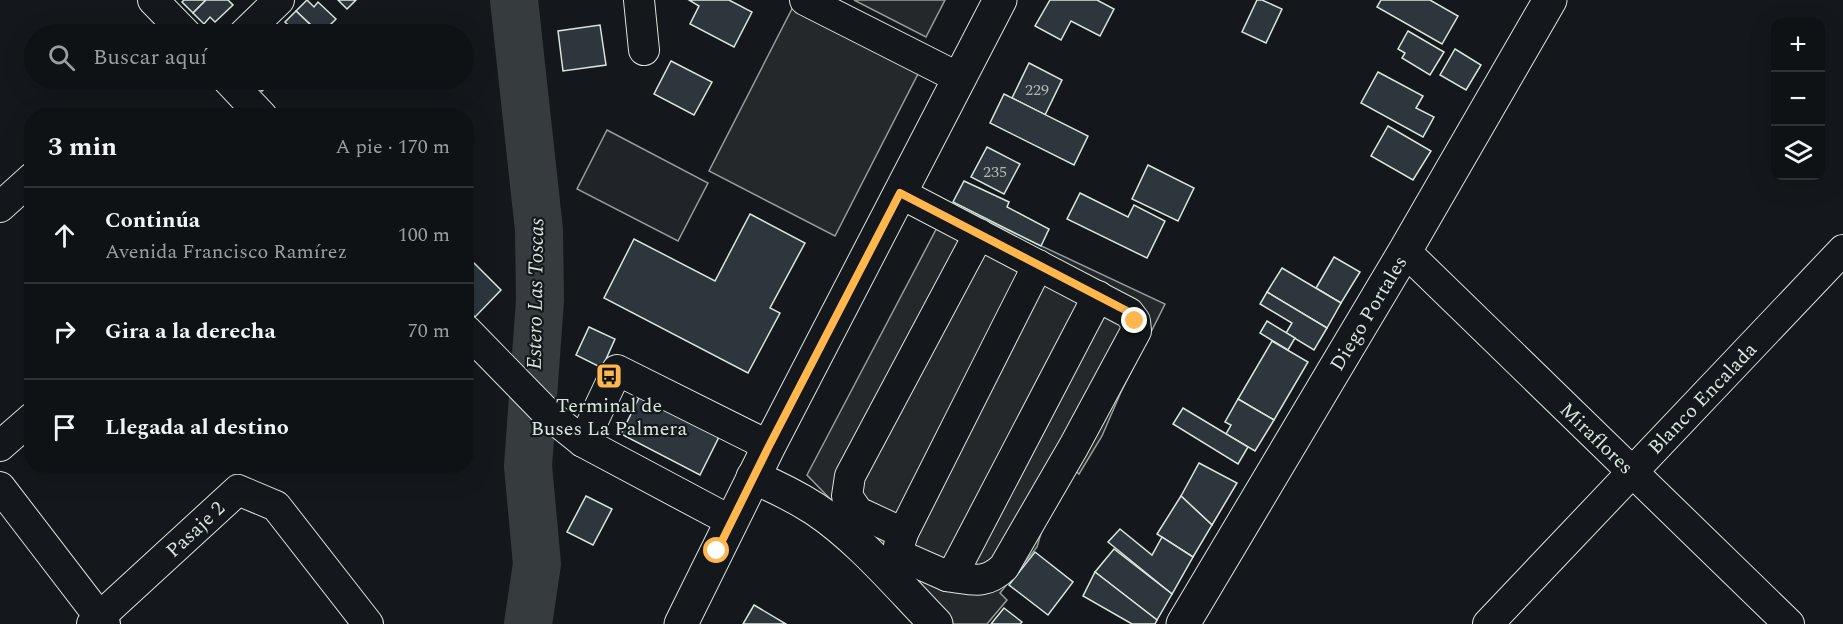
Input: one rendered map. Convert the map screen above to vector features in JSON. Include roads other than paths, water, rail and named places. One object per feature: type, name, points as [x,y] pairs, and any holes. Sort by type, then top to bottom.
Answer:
[{"type":"main road","points":[[681,624],[753,477],[1000,0]]},
{"type":"main road","name":"Diego Portales","points":[[1183,624],[1405,252],[1550,0]]},
{"type":"main road","points":[[753,477],[816,509],[838,527],[936,624]]},
{"type":"street","points":[[153,0],[176,24]]},
{"type":"street","points":[[254,24],[279,0]]},
{"type":"street","points":[[639,0],[644,50]]},
{"type":"street","points":[[805,0],[959,78]]},
{"type":"street","points":[[237,90],[254,108]]},
{"type":"street","points":[[0,207],[24,185]]},
{"type":"street","points":[[900,193],[1129,312],[1135,321],[1136,331],[1074,446],[1004,567],[993,577],[980,580],[947,576],[904,557],[899,546],[903,533],[1038,265]]},
{"type":"street","points":[[903,533],[858,512],[848,496],[850,476],[979,234]]},
{"type":"street","name":"Blanco Encalada","points":[[1488,624],[1843,250]]},
{"type":"street","name":"Miraflores","points":[[1405,252],[1789,624]]},
{"type":"street","points":[[947,576],[956,568],[1098,296]]},
{"type":"street","points":[[474,338],[547,412],[583,442],[731,521]]},
{"type":"street","points":[[583,442],[617,369],[769,446]]},
{"type":"street","points":[[0,446],[24,424]]},
{"type":"street","points":[[0,487],[99,622]]},
{"type":"street","name":"Pasaje 2","points":[[99,622],[238,490],[276,506],[368,624]]},
{"type":"waterway","name":"Estero Las Toscas","points":[[514,0],[539,230],[540,300],[528,466],[537,564],[528,624]]},
{"type":"place","name":"Terminal de Buses La Palmera","points":[[609,376]]}]
